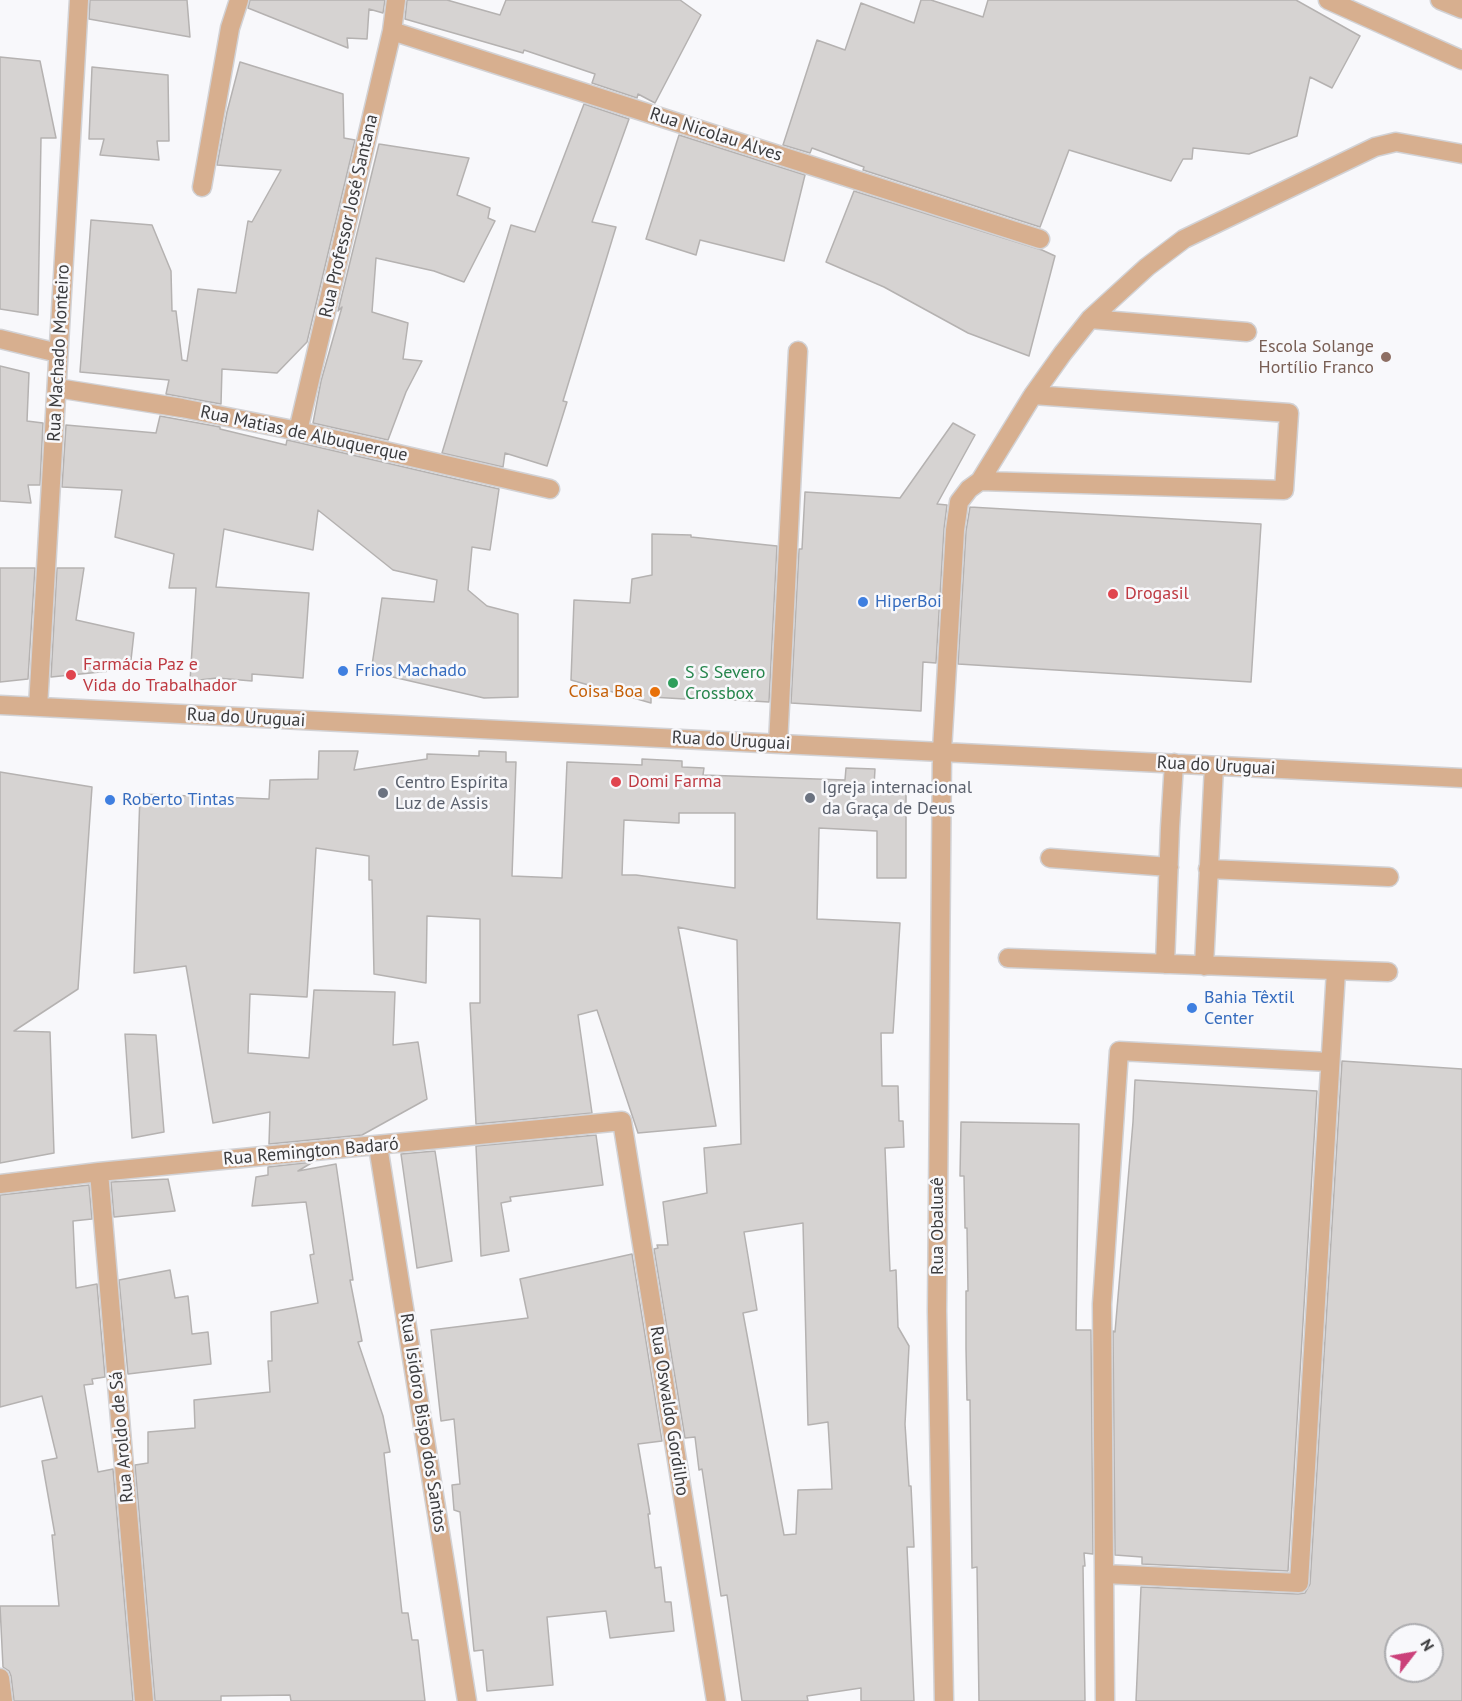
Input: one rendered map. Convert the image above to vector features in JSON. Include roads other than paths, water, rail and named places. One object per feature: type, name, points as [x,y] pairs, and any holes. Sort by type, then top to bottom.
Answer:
[{"type":"street","name":"Rua Machado Monteiro","points":[[38,706],[79,0]]},
{"type":"street","points":[[202,188],[230,28],[239,0]]},
{"type":"street","name":"Rua Professor José Santana","points":[[298,431],[392,31],[396,0]]},
{"type":"street","points":[[1328,0],[1462,60]]},
{"type":"street","points":[[1440,0],[1462,9]]},
{"type":"street","name":"Rua Nicolau Alves","points":[[392,31],[1040,239]]},
{"type":"street","name":"Rua Obaluaê","points":[[944,1701],[937,1311],[942,751],[955,530],[959,502],[969,489],[980,481],[1033,395],[1090,319],[1147,267],[1184,239],[1375,147],[1396,142],[1462,154]]},
{"type":"street","points":[[1090,319],[1247,332]]},
{"type":"street","points":[[0,339],[58,353]]},
{"type":"street","points":[[778,744],[798,351]]},
{"type":"street","name":"Rua Matias de Albuquerque","points":[[57,388],[183,408],[298,431],[550,489]]},
{"type":"street","points":[[980,481],[1284,490],[1289,413],[1033,395]]},
{"type":"street","name":"Rua do Uruguai","points":[[0,705],[1462,778]]},
{"type":"street","points":[[1165,964],[1174,764]]},
{"type":"street","points":[[1204,966],[1214,766]]},
{"type":"street","points":[[1050,858],[1169,867]]},
{"type":"street","points":[[1208,869],[1389,877]]},
{"type":"street","points":[[1008,958],[1388,972]]},
{"type":"street","points":[[1104,1574],[1299,1583],[1336,971]]},
{"type":"street","points":[[1105,1701],[1102,1304],[1119,1051],[1329,1062]]},
{"type":"street","name":"Rua Remington Badaró","points":[[0,1184],[99,1172],[622,1121]]},
{"type":"street","name":"Rua Oswaldo Gordilho","points":[[622,1121],[716,1701]]},
{"type":"street","name":"Rua Isidoro Bispo dos Santos","points":[[378,1146],[467,1701]]},
{"type":"street","name":"Rua Aroldo de Sá","points":[[99,1172],[144,1701]]},
{"type":"street","points":[[0,1678],[3,1701]]},
{"type":"place","name":"Escola Solange Hortílio Franco","points":[[1386,357]]},
{"type":"place","name":"Drogasil","points":[[1113,594]]},
{"type":"place","name":"HiperBoi","points":[[863,602]]},
{"type":"place","name":"Frios Machado","points":[[343,671]]},
{"type":"place","name":"Farmácia Paz e Vida do Trabalhador","points":[[71,675]]},
{"type":"place","name":"S S Severo Crossbox","points":[[673,683]]},
{"type":"place","name":"Coisa Boa","points":[[655,692]]},
{"type":"place","name":"Domi Farma","points":[[616,782]]},
{"type":"place","name":"Centro Espírita Luz de Assis","points":[[383,793]]},
{"type":"place","name":"Igreja internacional da Graça de Deus","points":[[810,798]]},
{"type":"place","name":"Roberto Tintas","points":[[110,800]]},
{"type":"place","name":"Bahia Têxtil Center","points":[[1192,1008]]}]
